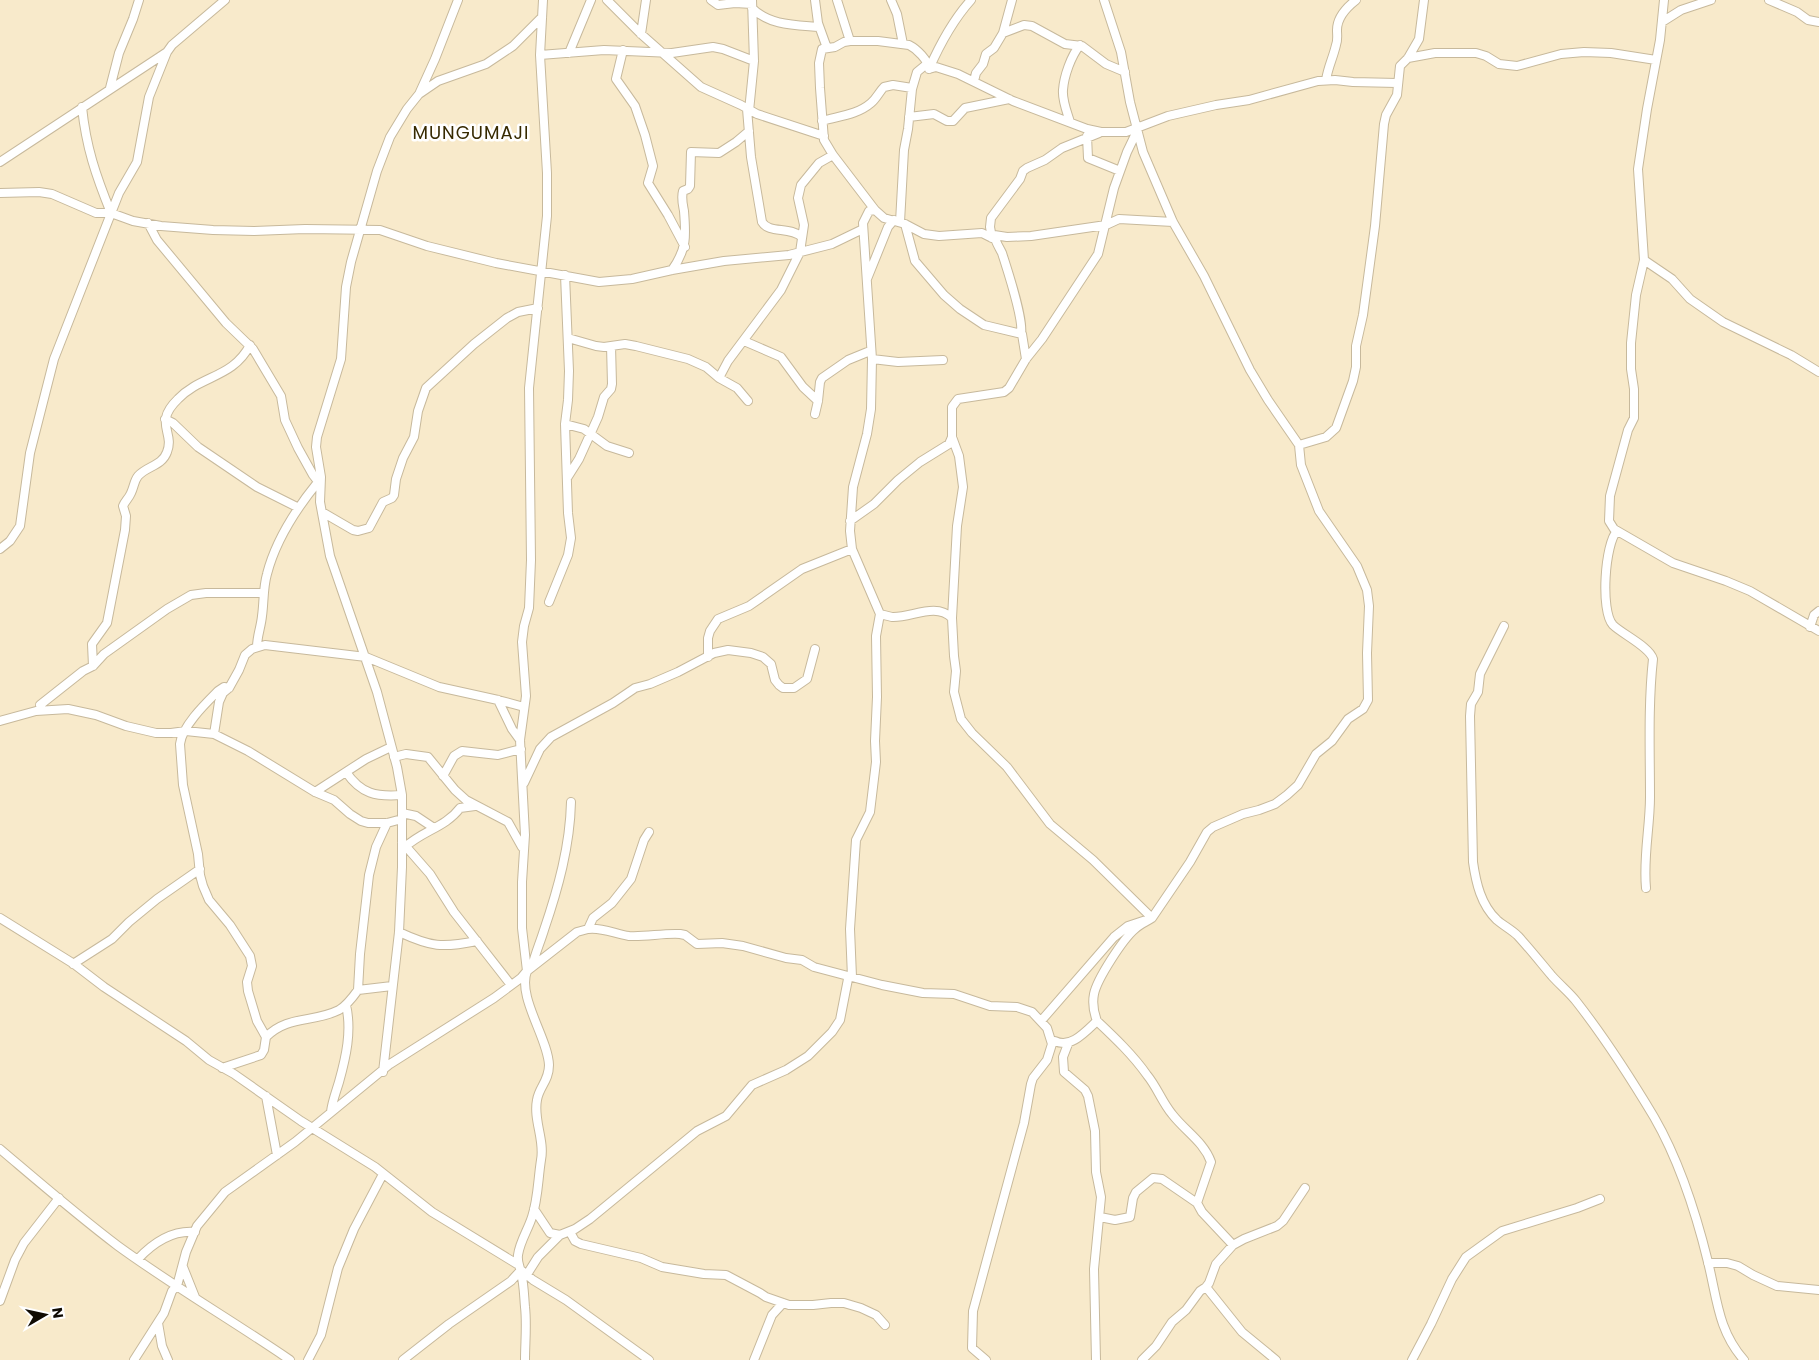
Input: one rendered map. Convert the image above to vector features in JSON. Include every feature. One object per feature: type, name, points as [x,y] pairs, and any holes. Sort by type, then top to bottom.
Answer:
[{"type":"street","points":[[110,88],[118,53],[139,0]]},
{"type":"street","points":[[0,162],[166,52],[225,0]]},
{"type":"street","points":[[383,1072],[399,932],[404,844],[402,795],[394,757],[366,657],[330,556],[320,502],[316,447],[341,359],[347,279],[377,171],[390,137],[407,109],[419,94],[458,0]]},
{"type":"street","points":[[529,970],[522,928],[525,835],[524,782],[520,740],[526,696],[522,642],[529,608],[529,388],[547,216],[547,173],[540,55],[543,0]]},
{"type":"street","points":[[569,53],[591,0]]},
{"type":"street","points":[[607,0],[641,34],[701,87],[767,118],[824,136]]},
{"type":"street","points":[[641,34],[646,0]]},
{"type":"street","points":[[711,0],[718,5],[752,4]]},
{"type":"street","points":[[815,0],[819,27],[827,48]]},
{"type":"street","points":[[837,0],[850,41]]},
{"type":"street","points":[[891,0],[897,14],[903,44]]},
{"type":"street","points":[[929,66],[960,12],[970,0]]},
{"type":"street","points":[[974,81],[976,73],[983,64],[987,53],[994,48],[1003,33],[1012,0]]},
{"type":"street","points":[[1104,0],[1121,52],[1130,102],[1143,152],[1173,222],[1204,276],[1250,370],[1299,445],[1301,465],[1319,512],[1340,544],[1352,558],[1367,590],[1369,606],[1368,700],[1363,709],[1348,719],[1332,741],[1316,754],[1298,785],[1287,795],[1275,804],[1243,814],[1213,827],[1207,832],[1190,862],[1152,918],[1138,926],[1125,939],[1095,992],[1093,1002],[1097,1021],[1139,1064],[1154,1084],[1173,1116],[1195,1138],[1211,1162],[1197,1203]]},
{"type":"street","points":[[1326,80],[1328,65],[1337,42],[1339,20],[1356,0]]},
{"type":"street","points":[[1299,445],[1326,438],[1336,428],[1356,367],[1356,346],[1363,315],[1375,226],[1384,124],[1386,115],[1397,95],[1400,66],[1408,58],[1419,39],[1424,0]]},
{"type":"street","points":[[1664,0],[1638,169],[1644,260],[1636,295],[1631,343],[1634,418],[1624,443],[1609,506],[1609,521],[1611,526],[1617,531],[1674,563],[1726,581],[1750,592],[1819,631]]},
{"type":"street","points":[[1662,22],[1681,10],[1711,0]]},
{"type":"street","points":[[1769,0],[1797,12],[1808,20],[1819,22]]},
{"type":"street","points":[[752,4],[759,15],[770,21],[819,27]]},
{"type":"street","points":[[752,4],[754,62],[748,110],[751,157],[762,222],[769,228],[788,230],[798,233],[802,237]]},
{"type":"street","points":[[419,94],[438,81],[486,64],[513,46],[542,17]]},
{"type":"street","points":[[1003,33],[1027,25],[1070,45],[1080,45],[1106,64],[1124,72]]},
{"type":"street","points":[[929,66],[914,47],[903,44],[878,41],[850,41],[822,49],[820,57],[820,88],[824,136],[833,155],[875,210],[884,218],[900,222],[931,236],[982,233],[1007,237],[1031,236],[1106,225],[1119,220],[1173,222]]},
{"type":"street","points":[[1070,122],[1063,90],[1069,66],[1076,49],[1080,45]]},
{"type":"street","points":[[540,55],[623,50],[662,52],[718,48],[754,62]]},
{"type":"street","points":[[623,50],[616,79],[634,106],[645,135],[653,166],[648,183],[668,215],[685,248]]},
{"type":"street","points":[[0,549],[10,541],[20,526],[30,453],[50,374],[76,300],[121,189],[137,162],[150,97],[166,52]]},
{"type":"street","points":[[1408,58],[1435,53],[1476,53],[1486,56],[1499,64],[1517,66],[1560,54],[1584,52],[1656,60]]},
{"type":"street","points":[[1026,358],[1024,336],[984,325],[960,309],[944,295],[915,261],[900,222],[904,150],[912,88],[917,72],[929,66],[958,74],[1009,99],[1088,129],[1101,132],[1126,132],[1168,116],[1248,100],[1326,80],[1398,83]]},
{"type":"street","points":[[822,121],[855,113],[875,99],[884,87],[893,85],[912,88]]},
{"type":"street","points":[[909,117],[934,114],[947,121],[953,121],[966,108],[1009,99]]},
{"type":"street","points":[[82,107],[90,158],[112,214]]},
{"type":"street","points":[[1138,129],[1120,171],[1098,254],[1042,338],[1026,358],[1009,388],[1004,392],[962,398],[955,401],[952,407],[952,437],[960,456],[963,487],[957,532],[952,618],[956,670],[954,692],[961,718],[972,733],[1007,767],[1050,824],[1093,860],[1152,918]]},
{"type":"street","points":[[672,270],[685,248],[682,196],[684,191],[690,186],[691,152],[719,153],[749,131]]},
{"type":"street","points":[[1021,334],[1020,313],[1002,253],[990,227],[991,218],[1020,179],[1023,171],[1045,160],[1062,148],[1087,136],[1101,132]]},
{"type":"street","points":[[1087,136],[1088,158],[1120,171]]},
{"type":"street","points":[[719,378],[728,361],[781,290],[800,252],[804,225],[799,203],[799,192],[805,179],[819,163],[833,155]]},
{"type":"street","points":[[0,193],[39,192],[52,194],[91,212],[112,214],[132,222],[227,231],[380,230],[427,246],[496,264],[599,282],[632,279],[739,259],[778,257],[832,244],[863,229]]},
{"type":"street","points":[[534,1209],[550,1233],[560,1235],[570,1232],[627,1190],[697,1131],[726,1116],[752,1085],[786,1070],[816,1049],[840,1020],[848,979],[852,976],[850,937],[856,840],[870,812],[876,762],[876,636],[880,614],[852,549],[850,522],[853,487],[870,420],[872,359],[863,223],[869,210],[875,210]]},
{"type":"street","points":[[867,280],[888,227],[900,222]]},
{"type":"street","points":[[148,223],[157,240],[226,323],[250,345],[281,396],[288,428],[319,483]]},
{"type":"street","points":[[1644,260],[1672,279],[1705,311],[1723,322],[1791,355],[1819,372]]},
{"type":"street","points":[[548,602],[570,545],[565,424],[568,400],[568,338],[565,275]]},
{"type":"street","points":[[322,512],[353,530],[358,531],[369,528],[383,502],[394,495],[396,479],[403,458],[414,437],[418,411],[426,388],[474,344],[507,318],[518,312],[538,308]]},
{"type":"street","points":[[568,338],[596,346],[625,344],[680,356],[706,367],[719,378],[737,388],[748,401]]},
{"type":"street","points":[[744,341],[781,357],[798,382],[818,401]]},
{"type":"street","points":[[93,666],[92,644],[107,622],[125,530],[126,516],[123,506],[140,474],[158,464],[166,454],[168,448],[165,419],[168,412],[179,398],[196,386],[226,372],[239,361],[250,345]]},
{"type":"street","points":[[567,478],[575,468],[598,417],[604,397],[611,389],[611,346]]},
{"type":"street","points":[[815,414],[822,378],[848,360],[870,351]]},
{"type":"street","points":[[872,359],[898,362],[943,360]]},
{"type":"street","points":[[165,419],[173,423],[198,447],[257,487],[297,507]]},
{"type":"street","points":[[565,424],[584,429],[607,446],[628,453]]},
{"type":"street","points":[[850,522],[874,504],[920,462],[949,444],[952,437]]},
{"type":"street","points":[[257,647],[258,632],[262,619],[263,593],[271,562],[297,507],[319,483]]},
{"type":"street","points":[[1617,531],[1613,535],[1608,554],[1605,595],[1610,620],[1613,626],[1649,651],[1654,659],[1649,727],[1650,796],[1645,856],[1646,888]]},
{"type":"street","points":[[708,657],[708,638],[718,619],[749,606],[802,569],[852,549]]},
{"type":"street","points":[[40,705],[83,670],[93,666],[104,654],[167,609],[191,595],[206,593],[263,593]]},
{"type":"street","points":[[1810,627],[1814,615],[1819,611]]},
{"type":"street","points":[[880,614],[891,617],[936,612],[946,613],[952,618]]},
{"type":"street","points":[[1504,626],[1480,674],[1478,692],[1472,704],[1470,716],[1473,862],[1477,885],[1482,898],[1496,919],[1517,934],[1553,977],[1574,998],[1618,1059],[1654,1119],[1673,1155],[1684,1183],[1708,1263],[1722,1325],[1730,1342],[1744,1360]]},
{"type":"street","points":[[214,734],[219,702],[223,693],[229,688],[245,655],[257,647],[276,646],[366,657],[439,687],[524,707]]},
{"type":"street","points":[[524,782],[540,749],[550,737],[635,688],[669,676],[714,653],[728,650],[751,653],[763,657],[771,664],[778,685],[790,689],[797,687],[807,679],[815,649]]},
{"type":"street","points":[[222,1068],[261,1054],[264,1050],[266,1037],[257,1021],[248,991],[252,966],[250,956],[230,925],[209,900],[203,886],[182,770],[181,738],[192,720],[218,690],[224,687],[229,688]]},
{"type":"street","points":[[498,700],[512,729],[520,740]]},
{"type":"street","points":[[0,721],[36,711],[68,709],[96,714],[126,726],[156,733],[186,731],[214,734],[248,751],[315,792],[334,800],[361,821],[386,823],[402,816],[416,816],[434,828]]},
{"type":"street","points":[[315,792],[366,759],[391,747]]},
{"type":"street","points":[[443,776],[454,756],[462,750],[498,755],[521,749]]},
{"type":"street","points":[[394,757],[406,754],[428,757],[455,790],[475,806],[498,815],[508,822],[522,847]]},
{"type":"street","points":[[346,772],[355,784],[371,794],[402,795]]},
{"type":"street","points":[[525,1360],[526,1309],[519,1247],[534,1209],[542,1158],[536,1110],[537,1098],[546,1082],[549,1064],[528,1000],[525,976],[544,932],[560,878],[570,822],[571,802]]},
{"type":"street","points":[[404,844],[451,819],[460,808],[475,806]]},
{"type":"street","points":[[266,1037],[285,1023],[310,1019],[338,1010],[346,1005],[358,990],[369,876],[376,848],[386,823]]},
{"type":"street","points":[[588,929],[593,918],[612,903],[631,879],[644,840],[649,832]]},
{"type":"street","points":[[404,844],[430,874],[454,912],[511,985]]},
{"type":"street","points":[[73,964],[112,939],[157,899],[200,869]]},
{"type":"street","points":[[0,918],[73,964],[222,1068],[266,1096],[273,1103],[383,1174],[432,1212],[566,1300],[649,1360]]},
{"type":"street","points":[[1041,1021],[1121,930],[1152,918]]},
{"type":"street","points":[[134,1360],[158,1323],[168,1305],[172,1291],[177,1286],[186,1252],[197,1226],[226,1192],[277,1155],[383,1072],[390,1064],[494,998],[577,932],[596,928],[631,936],[680,934],[685,935],[696,944],[732,944],[743,946],[786,958],[802,960],[814,967],[882,985],[922,993],[954,994],[990,1006],[1017,1007],[1032,1012],[1041,1021],[1047,1028],[1052,1044],[1047,1060],[1033,1078],[1031,1084],[1024,1123],[973,1311],[972,1348],[986,1360]]},
{"type":"street","points":[[399,932],[435,946],[453,946],[477,941]]},
{"type":"street","points":[[358,990],[392,986]]},
{"type":"street","points":[[331,1112],[349,1038],[346,1005]]},
{"type":"street","points":[[1096,1360],[1094,1269],[1101,1197],[1096,1172],[1095,1131],[1088,1096],[1085,1090],[1064,1072],[1063,1057],[1068,1044],[1097,1021]]},
{"type":"street","points":[[1052,1044],[1055,1041],[1061,1044],[1068,1044]]},
{"type":"street","points":[[266,1096],[277,1155]]},
{"type":"street","points":[[0,1149],[81,1218],[177,1286],[290,1360]]},
{"type":"street","points":[[308,1360],[321,1335],[338,1268],[354,1229],[383,1174]]},
{"type":"street","points":[[1100,1217],[1115,1220],[1130,1217],[1136,1192],[1154,1178],[1162,1180],[1197,1203],[1202,1212],[1233,1245]]},
{"type":"street","points":[[1142,1360],[1156,1346],[1172,1322],[1186,1310],[1200,1291],[1206,1287],[1216,1264],[1233,1245],[1277,1226],[1283,1221],[1305,1188]]},
{"type":"street","points":[[0,1301],[15,1260],[24,1243],[59,1198]]},
{"type":"street","points":[[1412,1360],[1432,1324],[1452,1279],[1466,1257],[1502,1231],[1577,1208],[1600,1198]]},
{"type":"street","points":[[138,1259],[167,1236],[184,1231],[195,1232]]},
{"type":"street","points":[[570,1232],[575,1241],[587,1246],[632,1256],[662,1267],[704,1274],[726,1275],[766,1297],[783,1303],[807,1306],[831,1303],[861,1308],[876,1314],[885,1325]]},
{"type":"street","points":[[402,1360],[449,1324],[512,1281],[560,1235]]},
{"type":"street","points":[[1708,1263],[1727,1263],[1738,1266],[1776,1286],[1792,1289],[1819,1290]]},
{"type":"street","points":[[183,1264],[185,1276],[195,1297]]},
{"type":"street","points":[[1206,1287],[1242,1332],[1276,1360]]},
{"type":"street","points":[[754,1360],[772,1315],[783,1303]]},
{"type":"street","points":[[158,1323],[168,1360]]},
{"type":"district","name":"MUNGUMAJI","points":[[471,132]]}]
